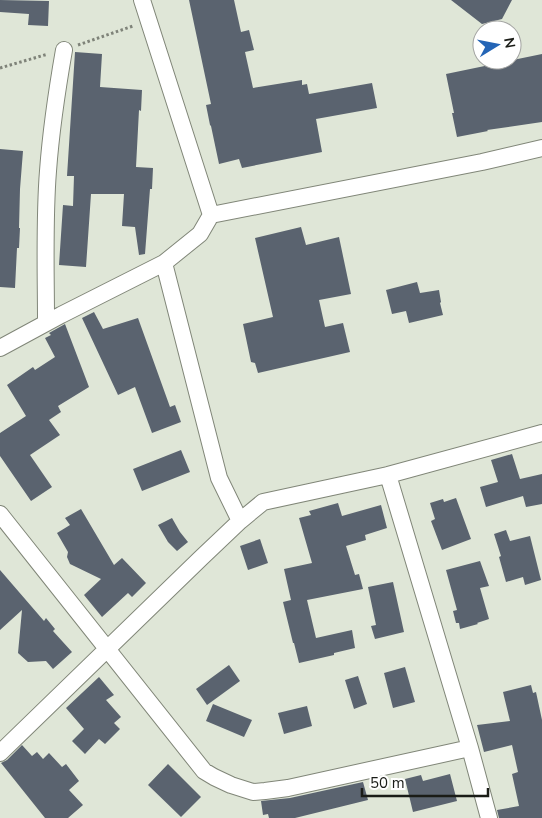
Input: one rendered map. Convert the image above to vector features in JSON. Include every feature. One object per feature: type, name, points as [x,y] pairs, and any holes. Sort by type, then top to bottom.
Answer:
[{"type":"street","points":[[0,348],[164,263],[200,234],[211,215],[142,0]]},
{"type":"street","points":[[46,323],[48,172],[55,106],[64,50]]},
{"type":"street","points":[[211,215],[482,162],[542,148]]},
{"type":"street","points":[[164,263],[219,478],[240,521]]},
{"type":"street","points":[[0,754],[106,649],[240,521],[263,502],[388,475],[542,433]]},
{"type":"street","points":[[388,475],[470,748],[489,818]]},
{"type":"street","points":[[0,514],[204,771],[214,777],[253,792],[265,791],[288,788],[470,748]]},
{"type":"building","points":[[0,0],[49,1],[48,26],[28,25],[29,14],[0,12]]},
{"type":"building","points":[[189,0],[234,0],[241,32],[249,30],[254,50],[245,52],[253,88],[302,80],[302,85],[307,84],[309,94],[372,83],[377,108],[316,119],[322,152],[242,168],[239,159],[219,164],[206,105],[211,104]]},
{"type":"building","points":[[451,0],[512,0],[502,19],[477,20]]},
{"type":"building","points":[[75,52],[102,54],[100,87],[142,90],[136,167],[153,168],[145,254],[139,255],[135,227],[122,226],[124,194],[91,194],[86,267],[59,265],[63,205],[73,206],[74,176],[67,176]]},
{"type":"building","points":[[542,54],[542,122],[487,130],[457,137],[446,74],[472,69],[522,70],[522,58]]},
{"type":"building","points":[[0,149],[23,151],[19,248],[17,248],[15,288],[0,287]]},
{"type":"building","points":[[301,227],[306,245],[339,237],[351,294],[319,300],[325,327],[343,323],[350,352],[258,373],[255,363],[251,362],[243,324],[273,317],[255,238]]},
{"type":"building","points":[[417,282],[420,293],[439,290],[443,315],[409,323],[406,311],[392,314],[386,290]]},
{"type":"building","points":[[94,312],[103,329],[138,318],[170,407],[175,405],[181,422],[152,433],[135,387],[118,395],[82,318]]},
{"type":"building","points":[[65,324],[89,387],[58,406],[61,412],[49,420],[60,435],[30,455],[52,487],[31,501],[0,456],[0,433],[26,416],[7,385],[33,367],[35,370],[55,357],[45,338],[51,335],[49,333]]},
{"type":"building","points":[[181,450],[190,472],[142,491],[133,469]]},
{"type":"building","points":[[512,454],[520,479],[542,474],[542,504],[526,507],[523,496],[486,507],[480,487],[498,482],[491,460]]},
{"type":"building","points":[[456,498],[471,539],[442,550],[431,521],[435,519],[430,503],[443,499],[444,502]]},
{"type":"building","points":[[338,503],[342,516],[381,505],[387,528],[365,535],[366,540],[346,546],[355,575],[359,574],[363,589],[307,600],[316,638],[352,630],[355,648],[299,663],[283,602],[291,600],[284,569],[312,563],[299,518],[311,515],[309,511]]},
{"type":"building","points":[[81,509],[114,565],[122,558],[146,583],[132,597],[128,593],[102,617],[84,595],[101,579],[70,564],[67,557],[68,552],[57,533],[70,525],[65,518]]},
{"type":"building","points":[[172,518],[188,542],[177,551],[168,542],[158,525]]},
{"type":"building","points":[[506,530],[510,541],[530,536],[541,580],[525,585],[523,577],[506,582],[494,534]]},
{"type":"building","points":[[260,539],[268,563],[248,570],[240,546]]},
{"type":"building","points":[[480,561],[489,586],[480,588],[489,619],[460,629],[459,623],[456,623],[453,611],[457,610],[446,570]]},
{"type":"building","points":[[0,570],[44,621],[46,618],[55,629],[53,631],[72,652],[53,669],[46,661],[28,662],[18,653],[22,610],[0,630]]},
{"type":"building","points":[[393,582],[404,632],[375,639],[371,626],[376,625],[368,587]]},
{"type":"building","points":[[229,665],[240,681],[207,705],[196,689]]},
{"type":"building","points":[[405,667],[415,702],[393,708],[384,673]]},
{"type":"building","points":[[358,676],[367,704],[354,709],[345,680]]},
{"type":"building","points":[[99,677],[114,695],[106,700],[121,717],[114,723],[120,729],[105,744],[99,739],[85,754],[72,741],[84,729],[66,708]]},
{"type":"building","points":[[531,685],[533,693],[536,692],[542,720],[542,818],[499,818],[497,810],[519,806],[512,774],[518,772],[512,745],[484,752],[477,725],[510,721],[503,692]]},
{"type":"building","points":[[213,704],[252,720],[244,737],[206,721]]},
{"type":"building","points":[[307,706],[312,726],[284,734],[278,713]]},
{"type":"building","points":[[22,745],[32,756],[37,752],[43,759],[49,753],[62,767],[66,764],[79,781],[69,790],[83,805],[68,818],[45,818],[1,763],[7,760]]},
{"type":"building","points":[[168,764],[201,797],[181,817],[148,785]]},
{"type":"building","points":[[450,774],[457,801],[413,812],[405,779],[421,775],[423,781]]},
{"type":"building","points":[[363,782],[368,800],[295,818],[269,818],[268,814],[263,815],[261,801],[290,798]]}]
